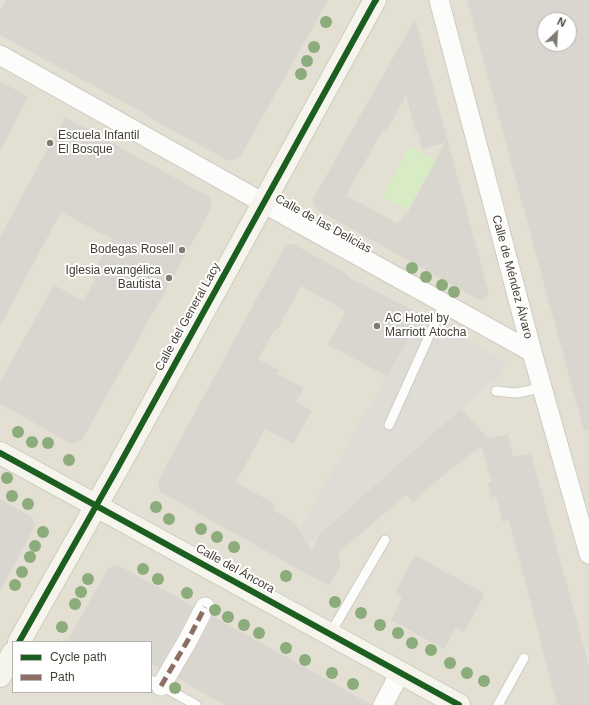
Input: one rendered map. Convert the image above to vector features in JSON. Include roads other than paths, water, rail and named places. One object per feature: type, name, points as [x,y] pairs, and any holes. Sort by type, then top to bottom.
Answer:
[{"type":"street","name":"Calle de Méndez Álvaro","points":[[439,0],[532,352],[589,554]]},
{"type":"street","name":"Calle del General Lacy","points":[[20,641],[122,460],[375,1]]},
{"type":"street","name":"Calle de las Delicias","points":[[0,55],[532,352]]},
{"type":"street","name":"Calle del Áncora","points":[[0,453],[458,705]]},
{"type":"street","points":[[156,683],[188,640],[205,607]]},
{"type":"street","points":[[0,676],[12,655]]},
{"type":"street","points":[[383,705],[400,673]]},
{"type":"lane","points":[[389,425],[445,304]]},
{"type":"lane","points":[[496,391],[516,393],[542,388]]},
{"type":"lane","points":[[330,634],[385,540]]},
{"type":"lane","points":[[498,705],[524,658]]},
{"type":"lane","points":[[156,683],[196,705]]},
{"type":"place","name":"Escuela Infantil El Bosque","points":[[50,143]]},
{"type":"place","name":"Bodegas Rosell","points":[[182,250]]},
{"type":"place","name":"Iglesia evangélica Bautista","points":[[169,278]]},
{"type":"place","name":"AC Hotel by Marriott Atocha","points":[[377,326]]}]
